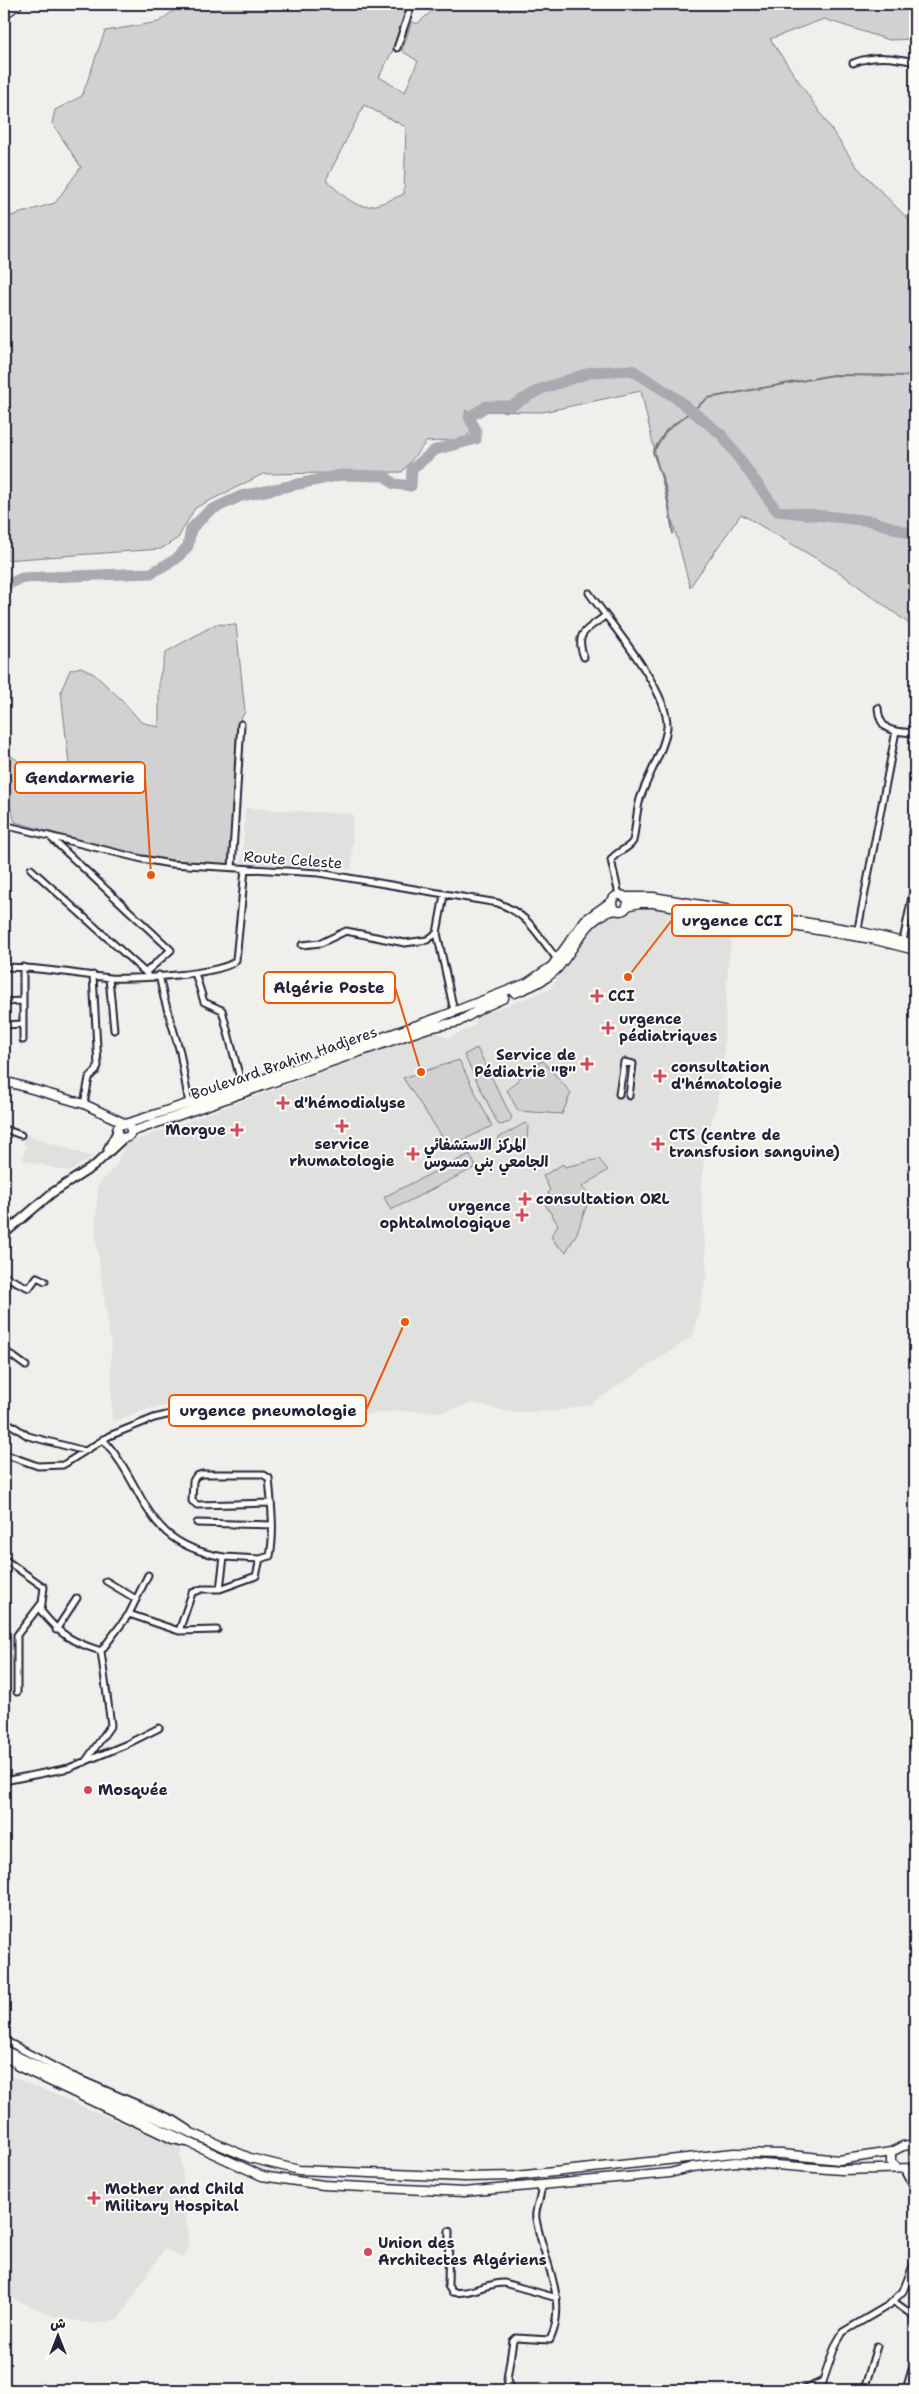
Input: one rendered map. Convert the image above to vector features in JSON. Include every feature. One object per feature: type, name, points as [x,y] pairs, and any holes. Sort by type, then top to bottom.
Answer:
[{"type":"main road","points":[[4,15],[18,4]]},
{"type":"main road","points":[[465,1018],[457,1010],[527,983],[546,971],[558,960],[585,920],[618,898],[653,897],[903,941],[915,945]]},
{"type":"main road","points":[[618,898],[627,906]]},
{"type":"main road","points":[[616,910],[612,905],[618,898]]},
{"type":"main road","name":"Boulevard Brahim Hadjeres","points":[[128,1135],[428,1028],[447,1025],[465,1018],[482,1008],[534,986],[547,977],[566,958],[595,919],[604,913],[616,910],[622,911],[627,906],[639,903],[653,903],[858,934]]},
{"type":"main road","points":[[858,934],[915,950]]},
{"type":"main road","name":"Boulevard Brahim Hadjeres","points":[[121,1127],[457,1010]]},
{"type":"main road","points":[[442,1016],[447,1025]]},
{"type":"main road","points":[[4,1081],[84,1104],[107,1114],[128,1135]]},
{"type":"main road","points":[[121,1127],[128,1135]]},
{"type":"main road","points":[[102,1158],[121,1127]]},
{"type":"main road","points":[[4,1234],[52,1193],[94,1166],[128,1135]]},
{"type":"main road","points":[[4,2050],[195,2140],[270,2178],[323,2185],[408,2191],[464,2192],[670,2173],[730,2163],[841,2170],[915,2168]]},
{"type":"main road","points":[[4,2057],[195,2140],[258,2162],[299,2170],[465,2177],[516,2176],[734,2153],[782,2154],[839,2160],[891,2152],[903,2146],[915,2144]]},
{"type":"main road","points":[[891,2152],[891,2162],[901,2169]]},
{"type":"main road","points":[[408,2191],[405,2183],[410,2180],[493,2181],[516,2176]]},
{"type":"street","points":[[397,48],[412,4]]},
{"type":"street","points":[[853,63],[870,57],[884,56],[915,62]]},
{"type":"street","points":[[589,593],[658,692],[665,709],[667,725],[640,799],[633,841],[628,848],[614,855],[611,860],[618,898]]},
{"type":"street","points":[[584,657],[579,643],[581,636],[605,616]]},
{"type":"street","points":[[878,708],[882,724],[888,730],[915,733]]},
{"type":"street","points":[[232,868],[241,724]]},
{"type":"street","points":[[858,934],[896,731]]},
{"type":"street","name":"Route Celeste","points":[[4,825],[48,834],[142,860],[358,878],[444,895],[498,903],[515,910],[526,918],[558,960]]},
{"type":"street","points":[[4,966],[23,966],[109,978],[134,979],[147,974],[171,950],[48,834]]},
{"type":"street","points":[[31,869],[147,974],[159,976],[195,973],[227,967],[236,960],[244,869]]},
{"type":"street","points":[[903,941],[914,906],[915,882]]},
{"type":"street","points":[[444,895],[437,933],[457,1010]]},
{"type":"street","points":[[302,945],[322,943],[346,931],[405,944],[427,940],[437,933]]},
{"type":"street","points":[[23,966],[23,1040]]},
{"type":"street","points":[[195,973],[204,1002],[222,1010],[242,1086]]},
{"type":"street","points":[[84,1104],[89,1078],[98,1066],[93,975]]},
{"type":"street","points":[[159,976],[180,1052],[189,1104]]},
{"type":"street","points":[[109,978],[114,1030]]},
{"type":"street","points":[[4,1002],[23,1001]]},
{"type":"street","points":[[4,1024],[23,1024]]},
{"type":"street","points":[[619,1094],[624,1062],[629,1062],[633,1064],[629,1096]]},
{"type":"street","points":[[4,1130],[21,1135]]},
{"type":"street","points":[[4,1276],[29,1288],[37,1277],[45,1280]]},
{"type":"street","points":[[4,1350],[26,1366]]},
{"type":"street","points":[[4,1454],[38,1466],[63,1465],[103,1439],[137,1424],[175,1413],[209,1412],[262,1415]]},
{"type":"street","points":[[4,1420],[28,1436],[85,1451]]},
{"type":"street","points":[[103,1439],[125,1466],[150,1514],[161,1529],[177,1542],[201,1553],[224,1557],[260,1558],[270,1556],[271,1503],[267,1475],[202,1474],[196,1476],[192,1480],[192,1501],[197,1506],[271,1503]]},
{"type":"street","points":[[197,1524],[272,1525]]},
{"type":"street","points":[[220,1589],[224,1557]]},
{"type":"street","points":[[180,1631],[192,1593],[202,1589],[220,1589],[256,1576],[260,1558]]},
{"type":"street","points":[[4,1568],[6,1560],[44,1586],[41,1611],[56,1630],[88,1647],[101,1651]]},
{"type":"street","points":[[85,1762],[111,1725],[101,1651],[129,1614],[148,1575]]},
{"type":"street","points":[[106,1581],[136,1599]]},
{"type":"street","points":[[56,1630],[78,1598]]},
{"type":"street","points":[[17,1692],[15,1652],[17,1635],[41,1604]]},
{"type":"street","points":[[129,1614],[180,1631],[217,1630]]},
{"type":"street","points":[[4,1781],[69,1768],[159,1728]]},
{"type":"street","points":[[4,2040],[70,2075],[175,2120],[195,2140]]},
{"type":"street","points":[[4,2061],[172,2140],[195,2140]]},
{"type":"street","points":[[901,2169],[915,2189]]},
{"type":"street","points":[[510,2390],[507,2379],[513,2340],[516,2338],[550,2340],[557,2298],[535,2218],[541,2186]]},
{"type":"street","points":[[449,2231],[448,2286],[452,2292],[463,2292],[496,2283],[504,2283],[557,2298]]},
{"type":"street","points":[[820,2390],[835,2346],[843,2332],[879,2312],[893,2301],[906,2285],[915,2262]]},
{"type":"street","points":[[893,2301],[915,2317]]},
{"type":"street","points":[[864,2390],[878,2346]]},
{"type":"street","points":[[906,2390],[915,2359]]},
{"type":"street","points":[[803,2390],[822,2381]]},
{"type":"shaded area","points":[[182,4],[385,4],[386,6],[409,4],[395,46],[379,77],[405,92],[418,61],[402,51],[412,21],[417,24],[440,4],[915,4],[915,39],[889,40],[824,19],[770,39],[857,167],[915,226],[915,628],[839,572],[741,514],[690,587],[658,466],[641,391],[543,412],[465,411],[471,431],[465,439],[426,442],[402,472],[263,474],[195,508],[178,538],[161,549],[4,560],[4,218],[55,203],[81,167],[52,123],[55,110],[82,96],[105,31],[159,22]],"holes":[[[364,105],[406,127],[404,194],[378,204],[362,206],[346,198],[326,180]]]},
{"type":"shaded area","points":[[216,624],[236,625],[245,712],[237,725],[229,865],[144,858],[15,822],[10,806],[4,807],[4,751],[40,776],[69,764],[61,691],[70,670],[81,667],[94,674],[122,700],[141,722],[159,727],[159,680],[166,652]]},
{"type":"shaded area","points":[[245,808],[353,814],[352,869],[242,864]]},
{"type":"shaded area","name":"المركز الاستشفائي الجامعي بني مسوس","points":[[646,907],[733,923],[728,967],[723,1070],[716,1107],[707,1136],[701,1188],[707,1275],[693,1336],[589,1405],[557,1411],[509,1412],[473,1403],[443,1412],[398,1411],[310,1421],[255,1407],[176,1405],[151,1408],[112,1422],[111,1348],[95,1232],[98,1185],[116,1165],[125,1144],[435,1031],[447,1038],[470,1028],[474,1026],[476,1017],[550,989],[585,935],[600,921],[622,909]]},
{"type":"shaded area","points":[[477,1048],[512,1118],[509,1122],[501,1125],[498,1124],[464,1055]]},
{"type":"shaded area","points":[[459,1060],[492,1126],[449,1147],[403,1078]]},
{"type":"shaded area","points":[[543,1061],[571,1093],[562,1114],[518,1111],[507,1090],[534,1065]]},
{"type":"shaded area","points":[[525,1123],[528,1126],[527,1140],[508,1150],[498,1142],[498,1138]]},
{"type":"shaded area","points":[[25,1134],[92,1157],[69,1172],[23,1160],[26,1145],[23,1144]]},
{"type":"shaded area","points":[[470,1154],[476,1167],[391,1210],[384,1197]]},
{"type":"shaded area","points":[[599,1159],[608,1170],[582,1187],[590,1196],[577,1233],[566,1252],[556,1244],[551,1236],[558,1225],[545,1204],[552,1200],[548,1193],[550,1190],[543,1176],[563,1164],[565,1167]]},
{"type":"shaded area","name":"Mother and Child Military Hospital","points":[[4,2073],[180,2148],[189,2247],[182,2258],[164,2249],[118,2320],[92,2324],[53,2316],[4,2295]]},
{"type":"waterway","points":[[4,586],[22,578],[151,573],[176,559],[188,546],[191,529],[209,511],[241,496],[341,475],[385,476],[394,484],[411,486],[412,469],[435,450],[476,439],[476,430],[469,417],[487,406],[511,406],[541,389],[592,372],[632,370],[676,398],[722,435],[777,511],[872,521],[915,535]]},
{"type":"waterway","points":[[673,533],[666,489],[653,452],[666,431],[708,398],[833,375],[915,376]]},
{"type":"place","name":"Gendarmerie","points":[[151,875]]},
{"type":"place","name":"urgence CCI","points":[[628,977]]},
{"type":"place","name":"CCI","points":[[597,996]]},
{"type":"place","name":"urgence pédiatriques","points":[[608,1028]]},
{"type":"place","name":"Service de Pédiatrie \"B\"","points":[[587,1064]]},
{"type":"place","name":"Algérie Poste","points":[[421,1072]]},
{"type":"place","name":"consultation d'hématologie","points":[[660,1076]]},
{"type":"place","name":"d'hémodialyse","points":[[283,1103]]},
{"type":"place","name":"service rhumatologie","points":[[342,1126]]},
{"type":"place","name":"Morgue","points":[[237,1130]]},
{"type":"place","name":"CTS (centre de transfusion sanguine)","points":[[658,1144]]},
{"type":"place","name":"المركز الاستشفائي الجامعي بني مسوس","points":[[413,1154]]},
{"type":"place","name":"consultation ORL","points":[[525,1199]]},
{"type":"place","name":"urgence ophtalmologique","points":[[522,1215]]},
{"type":"place","name":"urgence pneumologie","points":[[405,1322]]},
{"type":"place","name":"Mosquée","points":[[88,1790]]},
{"type":"place","name":"Mother and Child Military Hospital","points":[[94,2198]]},
{"type":"place","name":"Union des Architectes Algériens","points":[[368,2252]]}]
